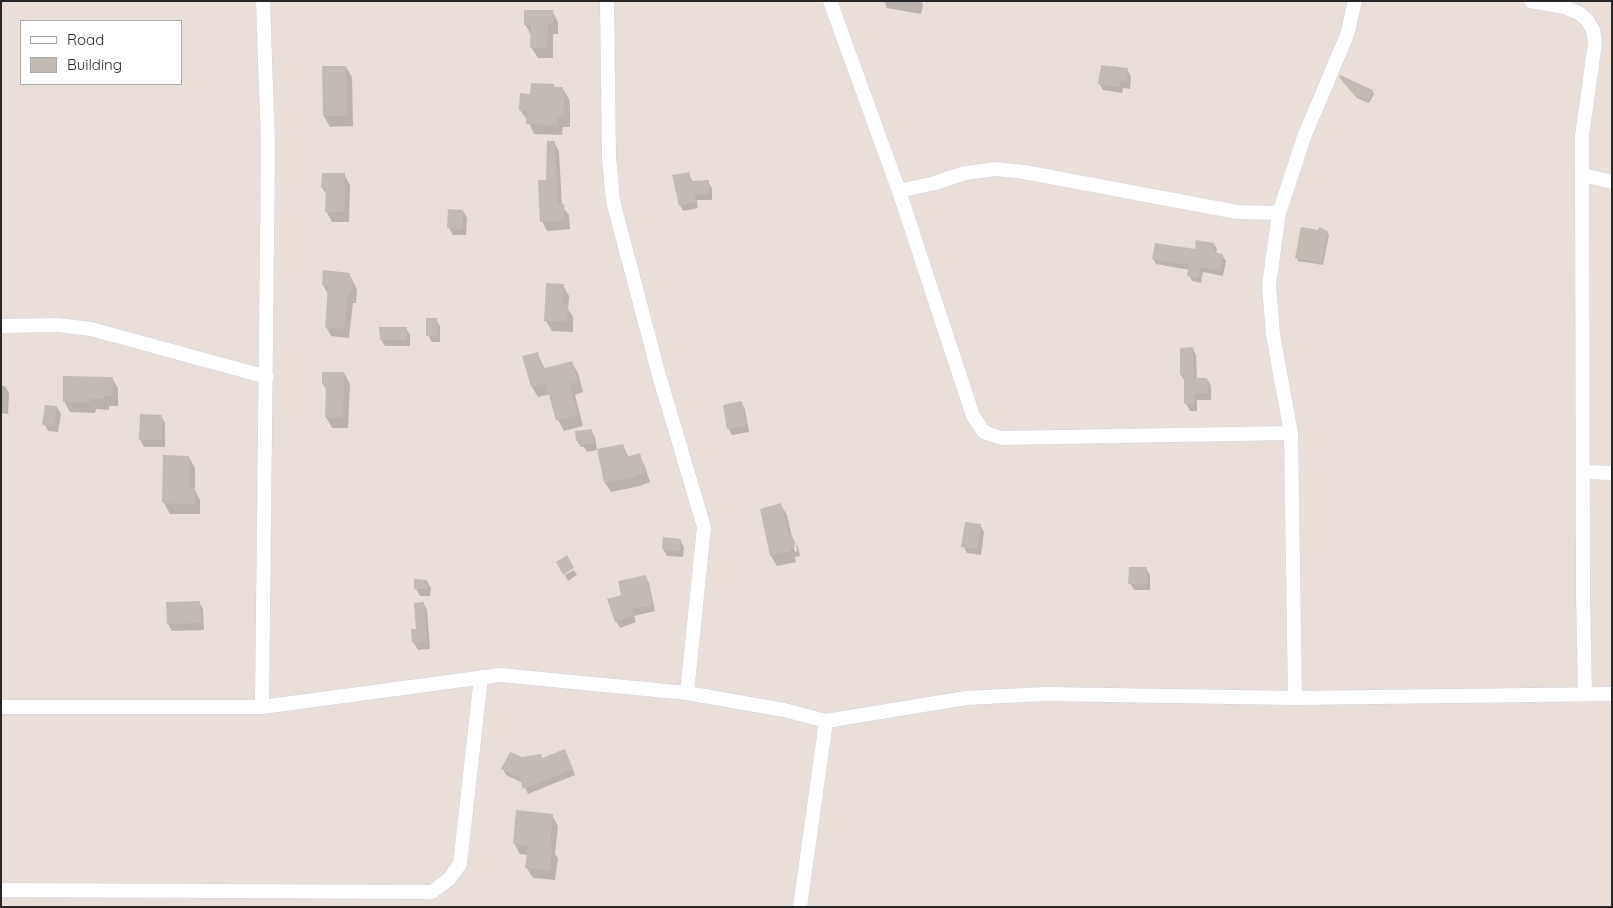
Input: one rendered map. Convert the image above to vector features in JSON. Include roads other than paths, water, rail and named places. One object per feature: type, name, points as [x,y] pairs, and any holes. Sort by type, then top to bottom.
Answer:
[{"type":"street","points":[[262,707],[268,147],[263,1]]},
{"type":"street","points":[[607,1],[610,157],[613,201],[658,372],[704,527],[687,693]]},
{"type":"street","points":[[830,1],[899,191],[974,416],[984,432],[1001,438],[1291,433]]},
{"type":"street","points":[[1295,698],[1291,433],[1273,335],[1269,285],[1279,213],[1304,137],[1347,35],[1355,1]]},
{"type":"street","points":[[1531,1],[1564,7],[1579,13],[1587,20],[1593,30],[1595,43],[1582,136],[1585,694]]},
{"type":"street","points":[[899,191],[935,183],[965,172],[996,169],[1024,172],[1237,212],[1279,213]]},
{"type":"street","points":[[1582,175],[1612,182]]},
{"type":"street","points":[[1,326],[58,325],[91,329],[267,377]]},
{"type":"street","points":[[1584,472],[1612,473]]},
{"type":"street","points":[[1,707],[262,707],[500,675],[687,693],[784,710],[826,721],[966,698],[1045,694],[1295,698],[1612,694]]},
{"type":"street","points":[[1,890],[432,892],[449,879],[460,864],[481,677]]},
{"type":"street","points":[[800,907],[826,721]]}]
